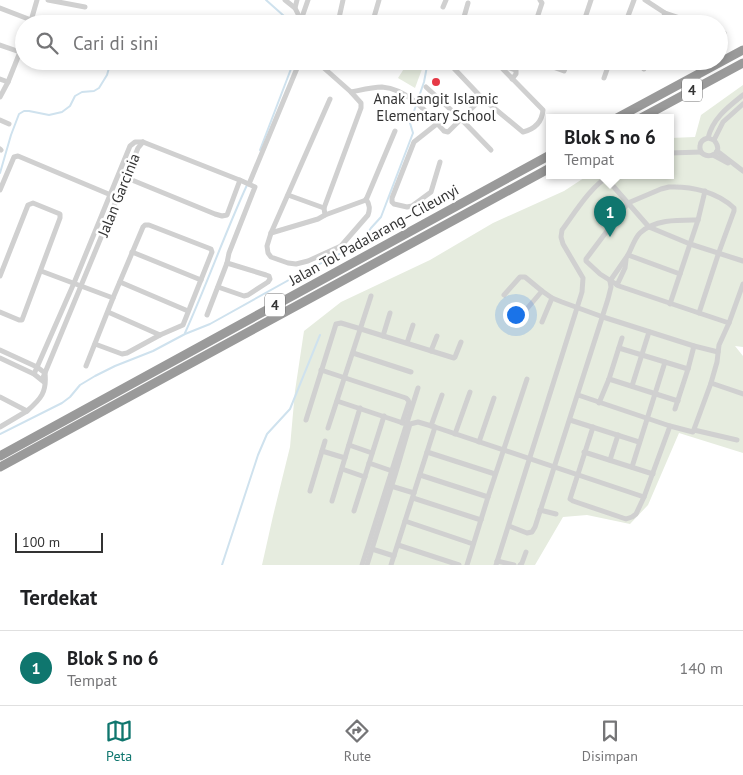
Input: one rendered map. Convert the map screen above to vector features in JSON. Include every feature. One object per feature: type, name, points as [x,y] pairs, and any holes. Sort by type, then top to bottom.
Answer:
[{"type":"highway","name":"4","points":[[728,58],[743,50]]},
{"type":"highway","name":"4","points":[[648,114],[743,62]]},
{"type":"highway","name":"4","points":[[624,114],[706,70]]},
{"type":"highway","name":"Jalan Tol Padalarang–Cileunyi","points":[[0,456],[546,157]]},
{"type":"highway","name":"Jalan Tol Padalarang–Cileunyi","points":[[0,468],[546,170]]},
{"type":"street","points":[[33,15],[37,0]]},
{"type":"street","points":[[48,0],[86,7]]},
{"type":"street","points":[[285,0],[294,8],[298,15]]},
{"type":"street","points":[[294,8],[297,0]]},
{"type":"street","points":[[304,15],[308,0]]},
{"type":"street","points":[[339,15],[343,0]]},
{"type":"street","points":[[375,15],[379,0]]},
{"type":"street","points":[[444,7],[446,0]]},
{"type":"street","points":[[538,15],[542,3],[540,0]]},
{"type":"street","points":[[586,15],[591,0]]},
{"type":"street","points":[[628,15],[634,0]]},
{"type":"street","points":[[645,0],[671,15]]},
{"type":"street","points":[[465,15],[468,3]]},
{"type":"street","points":[[0,8],[16,15]]},
{"type":"street","points":[[0,45],[15,50]]},
{"type":"street","points":[[0,97],[15,64]]},
{"type":"street","points":[[248,184],[296,70]]},
{"type":"street","points":[[324,216],[324,208],[361,108],[361,103],[351,92],[326,70]]},
{"type":"street","points":[[456,70],[482,98],[523,132],[526,132],[538,124],[544,110],[504,70]]},
{"type":"street","points":[[512,79],[517,72],[516,70]]},
{"type":"street","points":[[604,78],[607,70]]},
{"type":"street","points":[[0,79],[8,82]]},
{"type":"street","points":[[351,92],[376,87],[398,90],[424,109],[445,131],[450,132],[482,98]]},
{"type":"street","points":[[426,87],[461,119],[490,150]]},
{"type":"street","points":[[743,95],[721,113],[710,129],[711,139],[718,145],[715,153],[707,156],[701,149],[702,140],[711,139],[723,122],[743,104]]},
{"type":"street","points":[[330,99],[271,233],[268,253],[292,264],[308,260],[341,246],[368,215],[370,208],[366,199]]},
{"type":"street","points":[[0,120],[9,124]]},
{"type":"street","points":[[438,123],[414,142],[392,202],[407,207],[412,206],[431,192],[440,162]]},
{"type":"street","points":[[271,233],[318,219],[366,199],[395,131]]},
{"type":"street","name":"Jalan Garcinia","points":[[34,374],[74,283],[130,146],[135,142],[143,142]]},
{"type":"street","points":[[143,142],[255,188],[207,315]]},
{"type":"street","name":"Jalan Garcinia","points":[[0,427],[37,403],[45,390],[45,373],[138,148],[143,142]]},
{"type":"street","points":[[674,152],[688,152],[701,149]]},
{"type":"street","points":[[715,153],[742,170]]},
{"type":"street","points":[[0,190],[14,157],[18,156],[118,198]]},
{"type":"street","points":[[126,178],[222,216],[227,215],[241,181]]},
{"type":"street","points":[[514,565],[497,563],[582,292],[583,278],[563,244],[562,230],[594,188],[605,179]]},
{"type":"street","points":[[610,179],[649,227],[690,244],[743,261]]},
{"type":"street","points":[[699,313],[734,208],[715,195],[679,186],[661,189],[628,203],[586,259],[588,263],[600,274],[618,285],[670,304],[728,323]]},
{"type":"street","points":[[670,304],[698,220],[705,191]]},
{"type":"street","points":[[288,195],[324,208]]},
{"type":"street","points":[[0,276],[28,204],[32,203],[60,214],[22,320],[0,312]]},
{"type":"street","points":[[509,526],[527,533],[532,532],[535,527],[603,317],[610,293],[610,281],[627,257],[639,234],[649,227],[671,220],[698,220]]},
{"type":"street","points":[[86,366],[132,252],[145,225],[212,250],[183,325],[125,354],[95,344]]},
{"type":"street","points":[[132,252],[201,280]]},
{"type":"street","points":[[627,257],[680,274]]},
{"type":"street","points":[[618,285],[627,257]]},
{"type":"street","points":[[218,287],[241,295],[248,295],[270,279],[269,276],[227,262]]},
{"type":"street","points":[[41,271],[113,298]]},
{"type":"street","points":[[504,295],[522,276],[552,298],[649,332],[718,352]]},
{"type":"street","points":[[120,282],[188,311]]},
{"type":"street","points":[[694,430],[711,383],[717,362],[719,345],[743,284]]},
{"type":"street","points":[[525,311],[542,291]]},
{"type":"street","points":[[328,428],[371,296]]},
{"type":"street","points":[[542,322],[552,298]]},
{"type":"street","points":[[108,312],[160,335]]},
{"type":"street","points":[[383,336],[390,313]]},
{"type":"street","points":[[306,420],[336,324],[340,323],[361,328],[454,358],[461,342]]},
{"type":"street","points":[[407,343],[413,325]]},
{"type":"street","points":[[632,386],[649,332]]},
{"type":"street","points":[[432,351],[437,336]]},
{"type":"street","points":[[599,402],[609,379],[622,338]]},
{"type":"street","points":[[675,409],[694,346]]},
{"type":"street","points":[[619,348],[688,369]]},
{"type":"street","points":[[0,350],[37,367],[45,373]]},
{"type":"street","points":[[353,353],[411,372]]},
{"type":"street","points":[[0,358],[34,374],[44,382]]},
{"type":"street","points":[[632,467],[665,362]]},
{"type":"street","points":[[321,370],[408,400],[406,424]]},
{"type":"street","points":[[467,565],[527,379]]},
{"type":"street","points":[[609,379],[678,401]]},
{"type":"street","points":[[711,383],[743,394]]},
{"type":"street","points":[[362,565],[394,471],[406,424],[418,388]]},
{"type":"street","points":[[455,434],[470,392]]},
{"type":"street","points":[[391,565],[427,452],[442,396]]},
{"type":"street","points":[[578,396],[670,426],[737,440]]},
{"type":"street","points":[[0,397],[27,411]]},
{"type":"street","points":[[479,442],[494,398]]},
{"type":"street","points":[[337,401],[406,424],[418,422],[644,498]]},
{"type":"street","points":[[332,500],[360,408]]},
{"type":"street","points":[[354,511],[384,416]]},
{"type":"street","points":[[570,420],[639,442]]},
{"type":"street","points":[[593,427],[570,499],[626,519],[636,514],[644,498],[670,426]]},
{"type":"street","points":[[610,460],[618,434]]},
{"type":"street","points":[[310,491],[325,441]]},
{"type":"street","points":[[349,445],[372,453]]},
{"type":"street","points":[[322,451],[345,458]]},
{"type":"street","points":[[427,452],[495,474]]},
{"type":"street","points":[[584,452],[653,474]]},
{"type":"street","points":[[369,463],[394,471]]},
{"type":"street","points":[[342,468],[365,477]]},
{"type":"street","points":[[420,475],[488,497]]},
{"type":"street","points":[[389,486],[481,520]]},
{"type":"street","points":[[367,565],[389,486]]},
{"type":"street","points":[[540,510],[556,514]]},
{"type":"street","points":[[405,521],[473,544]]},
{"type":"street","points":[[398,545],[459,565]]},
{"type":"street","points":[[372,549],[394,556]]},
{"type":"street","points":[[520,565],[526,552]]},
{"type":"shaded area","points":[[403,70],[422,70],[415,88],[398,78]]},
{"type":"shaded area","points":[[743,85],[743,347],[735,346],[743,356],[743,453],[679,433],[648,505],[630,524],[587,515],[563,517],[535,565],[262,565],[290,447],[295,391],[304,331],[341,302],[430,260],[493,223],[564,191],[582,179],[674,179],[674,138],[695,137],[701,115]]},
{"type":"waterway","points":[[266,0],[283,15]]},
{"type":"waterway","points":[[0,173],[19,114],[24,111],[49,115],[62,112],[70,106],[75,96],[82,92],[94,91],[99,88],[108,70]]},
{"type":"waterway","points":[[260,150],[291,70]]},
{"type":"waterway","points":[[0,434],[62,403],[80,385],[95,376],[210,324],[305,271],[360,244],[381,217],[413,133],[410,123],[426,70]]},
{"type":"waterway","points":[[185,333],[247,185]]},
{"type":"waterway","points":[[222,565],[258,455],[267,434],[290,409],[320,335]]},
{"type":"place","name":"Anak Langit Islamic Elementary School","points":[[436,82]]},
{"type":"place","name":"Blok S no 6","points":[[610,237]]}]
